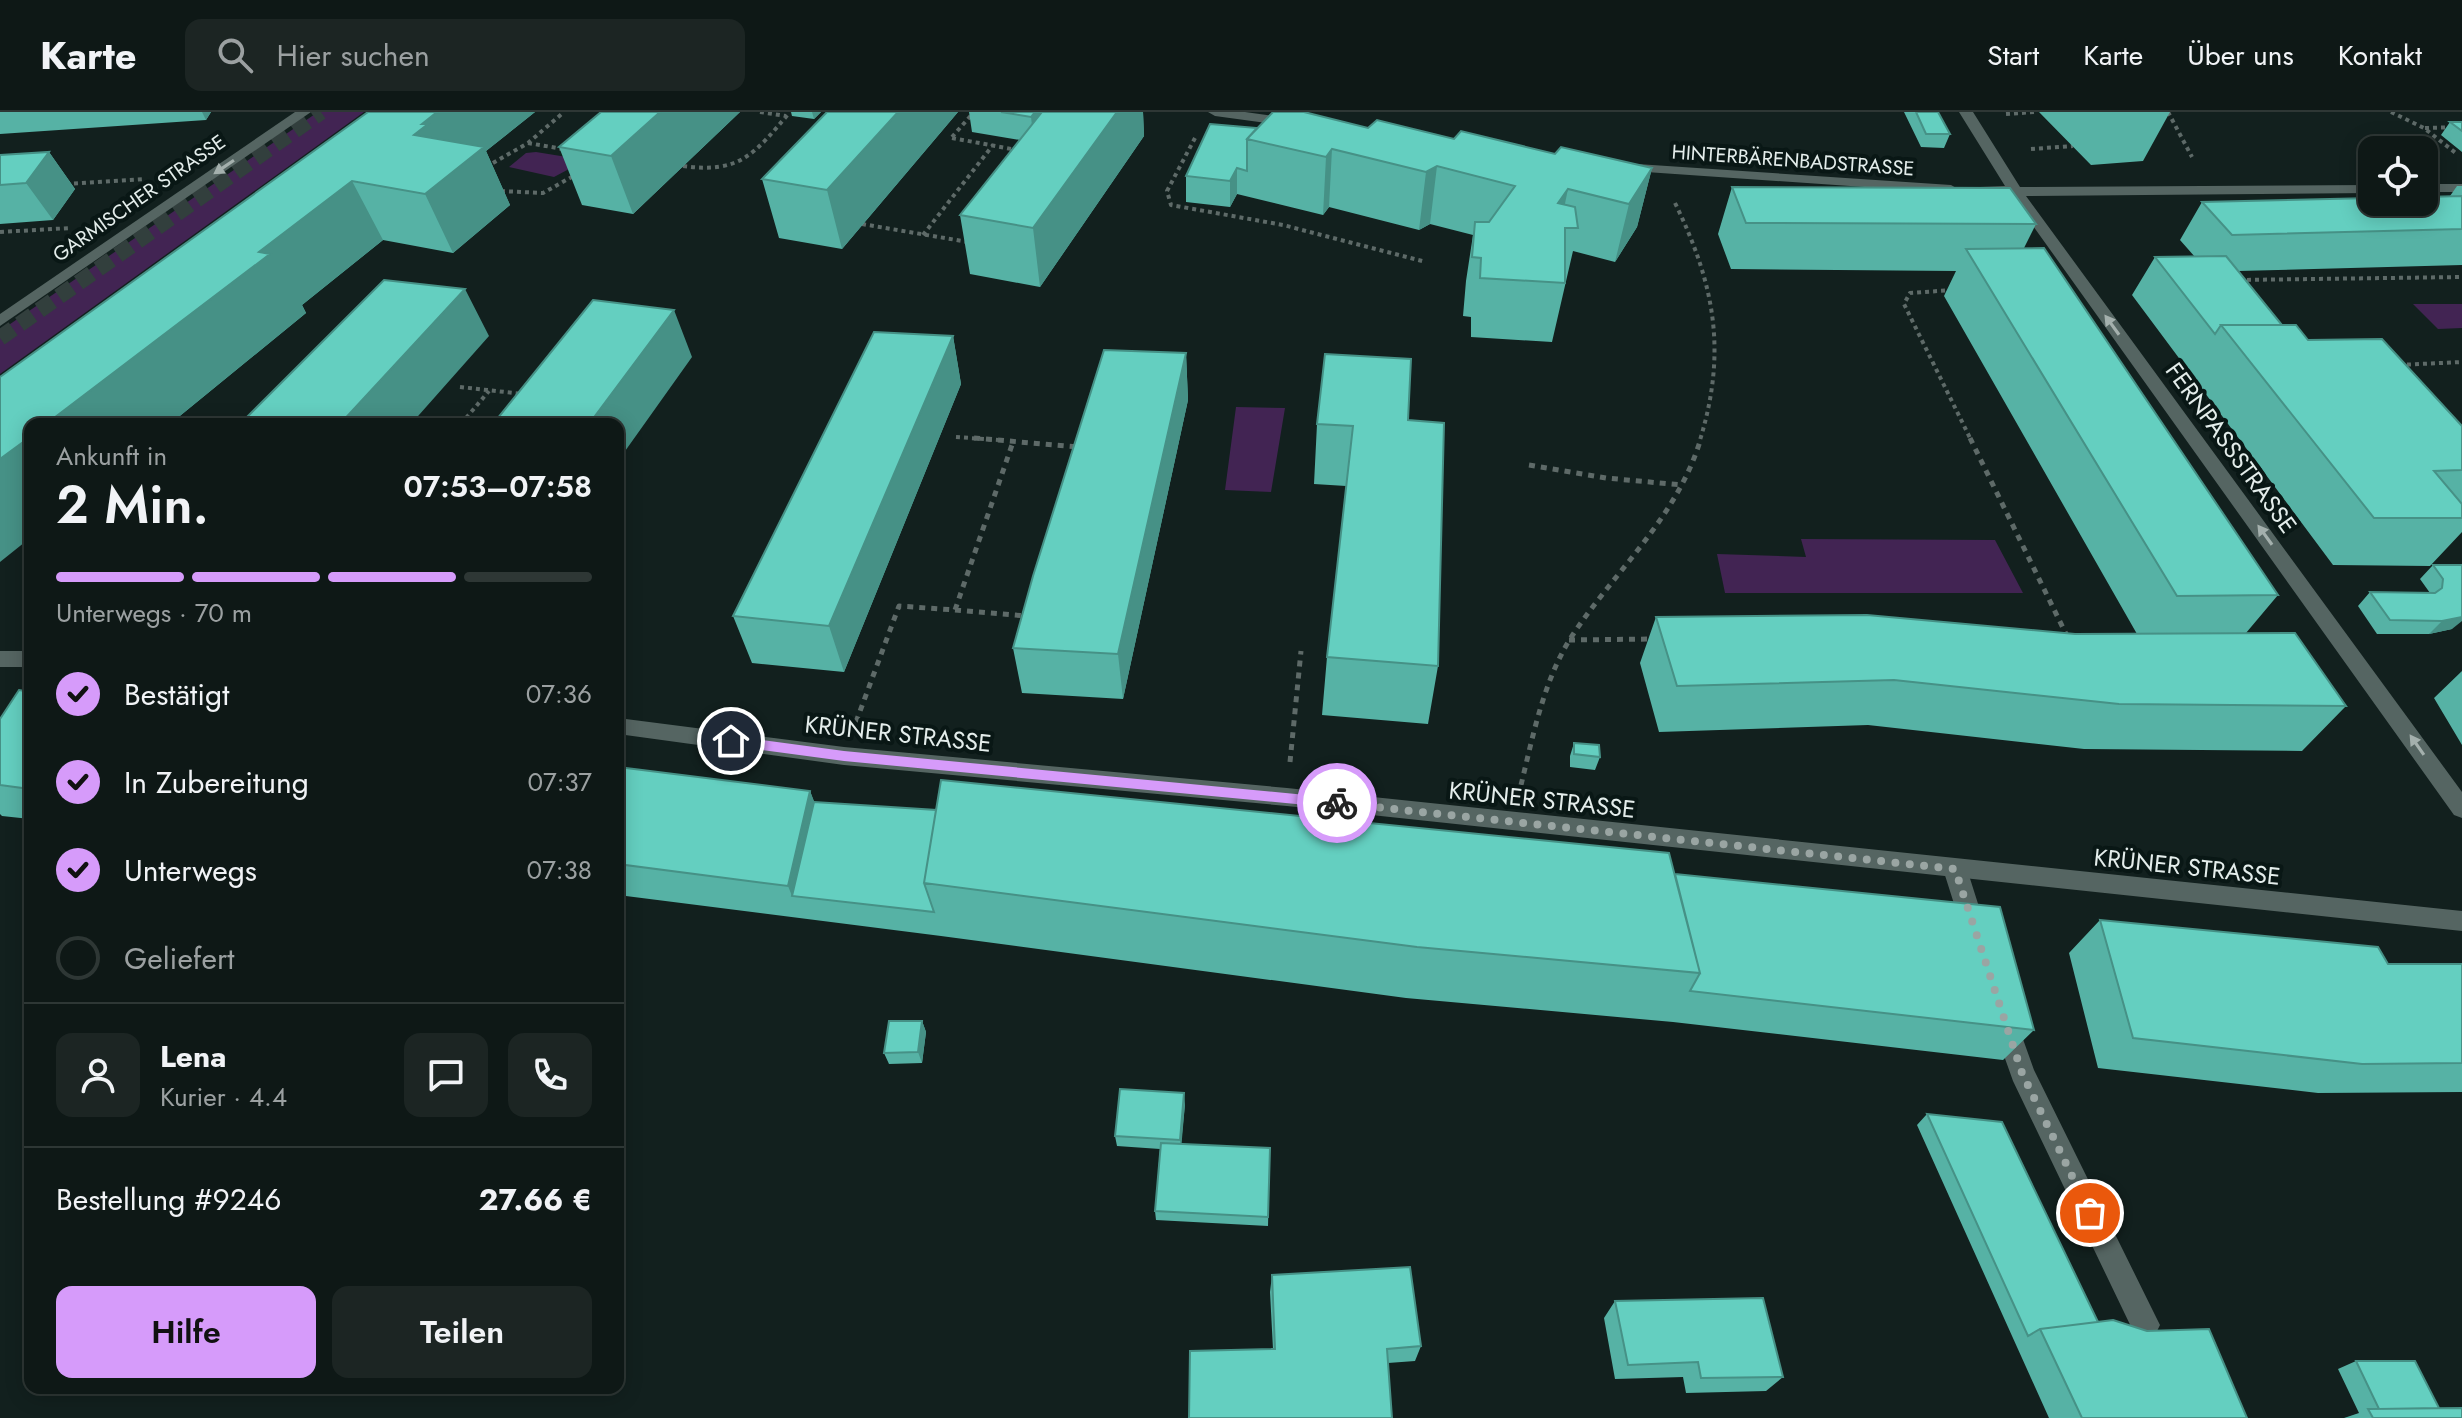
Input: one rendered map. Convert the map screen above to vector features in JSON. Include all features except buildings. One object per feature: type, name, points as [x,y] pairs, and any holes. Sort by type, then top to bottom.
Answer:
[{"type":"street","name":"GARMISCHER STRASSE","points":[[0,321],[304,112]]},
{"type":"street","points":[[1215,112],[1317,126]]},
{"type":"street","name":"FERNPASSSTRASSE","points":[[1966,112],[2015,191],[2462,809]]},
{"type":"street","name":"HINTERBÄRENBADSTRASSE","points":[[1611,166],[2015,191],[2358,189]]},
{"type":"street","points":[[2438,188],[2462,188]]},
{"type":"street","points":[[0,659],[24,659]]},
{"type":"street","name":"KRÜNER STRASSE","points":[[624,727],[844,756],[1287,797],[2462,921]]},
{"type":"street","points":[[1955,869],[1984,957]]},
{"type":"street","points":[[1998,1000],[2022,1073],[2145,1325]]},
{"type":"path","points":[[475,173],[528,143],[564,112]]},
{"type":"path","points":[[760,112],[788,114]]},
{"type":"path","points":[[974,112],[952,138],[1029,152]]},
{"type":"path","points":[[2168,112],[2211,192]]},
{"type":"path","points":[[2391,112],[2424,128],[2462,159]]},
{"type":"path","points":[[683,166],[705,171],[728,169],[746,161],[788,114]]},
{"type":"path","points":[[1202,125],[1167,191],[1171,205],[1283,225],[1426,262]]},
{"type":"path","points":[[2424,128],[2462,127]]},
{"type":"path","points":[[528,143],[567,149]]},
{"type":"path","points":[[923,235],[993,145]]},
{"type":"path","points":[[1511,823],[1536,720],[1569,640],[1656,529],[1682,485],[1709,415],[1719,343],[1710,283],[1692,232],[1656,171]]},
{"type":"path","points":[[494,190],[543,193],[581,172]]},
{"type":"path","points":[[61,184],[153,178]]},
{"type":"path","points":[[862,224],[978,244]]},
{"type":"path","points":[[0,232],[84,227]]},
{"type":"path","points":[[2230,280],[2462,277]]},
{"type":"path","points":[[1968,290],[1910,293],[1904,304],[2070,641]]},
{"type":"path","points":[[2387,365],[2462,362]]},
{"type":"path","points":[[460,387],[528,394]]},
{"type":"path","points":[[466,418],[489,391]]},
{"type":"path","points":[[956,437],[1082,447]]},
{"type":"path","points":[[955,610],[1013,442]]},
{"type":"path","points":[[1529,465],[1606,478],[1682,485]]},
{"type":"path","points":[[844,756],[899,606],[1027,616]]},
{"type":"path","points":[[1569,640],[1662,639]]},
{"type":"path","points":[[1287,797],[1301,651]]},
{"type":"shaded area","points":[[318,112],[364,112],[0,374],[0,331]]},
{"type":"shaded area","points":[[526,153],[573,158],[569,169],[554,177],[509,167]]},
{"type":"shaded area","points":[[2413,304],[2462,304],[2462,328],[2438,329]]},
{"type":"shaded area","points":[[1236,407],[1285,408],[1271,492],[1225,490]]},
{"type":"shaded area","points":[[1801,539],[1995,540],[2023,593],[1725,593],[1717,554],[1806,557]]},
{"type":"tunnel","points":[[0,338],[321,112]]},
{"type":"way so far","points":[[1337,803],[1955,869],[2022,1073],[2090,1213]]},
{"type":"route","points":[[731,741],[844,756],[1337,803]]}]
